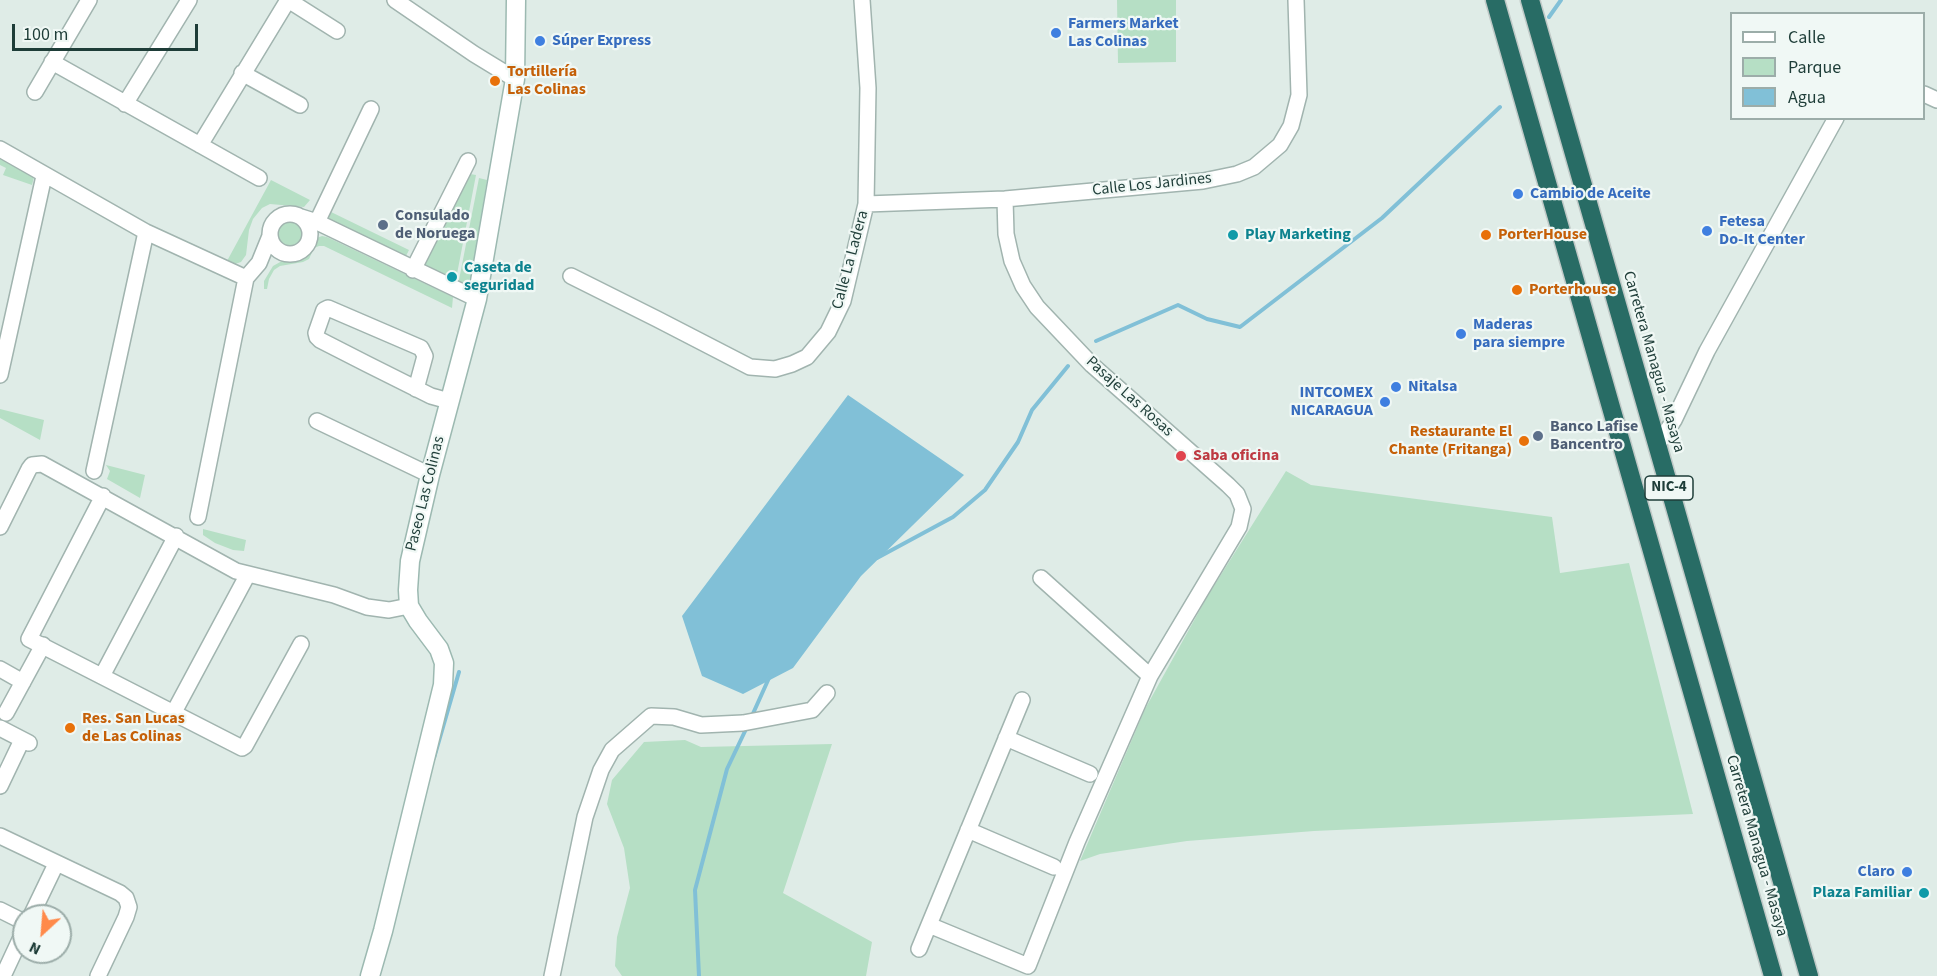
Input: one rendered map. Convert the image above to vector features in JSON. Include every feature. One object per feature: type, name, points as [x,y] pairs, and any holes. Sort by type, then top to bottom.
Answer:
[{"type":"highway","name":"Carretera Managua - Masaya","points":[[1495,0],[1773,976]]},
{"type":"highway","name":"Carretera Managua - Masaya","points":[[1530,0],[1809,976]]},
{"type":"street","points":[[35,93],[89,0]]},
{"type":"street","points":[[125,104],[189,0]]},
{"type":"street","points":[[200,145],[288,0],[337,31]]},
{"type":"street","points":[[395,0],[515,79]]},
{"type":"street","name":"Paseo Las Colinas","points":[[370,976],[443,686],[444,663],[439,649],[410,606],[408,590],[410,561],[430,475],[477,299],[515,79],[516,0]]},
{"type":"street","name":"Calle La Ladera","points":[[571,276],[657,318],[750,368],[775,369],[807,357],[828,332],[843,301],[866,204],[868,88],[862,0]]},
{"type":"street","name":"Calle Los Jardines","points":[[866,204],[1005,199],[1203,181],[1237,174],[1254,167],[1280,145],[1291,126],[1299,95],[1296,0]]},
{"type":"street","points":[[52,62],[259,178]]},
{"type":"street","points":[[242,73],[300,105]]},
{"type":"street","points":[[259,263],[284,253],[296,253],[306,247],[318,228],[371,109]]},
{"type":"street","points":[[1657,446],[1674,420],[1707,351],[1835,120]]},
{"type":"street","points":[[0,149],[146,232],[246,278]]},
{"type":"street","points":[[413,270],[468,161]]},
{"type":"street","points":[[0,375],[4,339],[44,176]]},
{"type":"street","name":"Pasaje Las Rosas","points":[[929,925],[1028,966],[1086,821],[1150,676],[1239,527],[1243,509],[1237,494],[1228,485],[1092,365],[1037,307],[1023,286],[1012,261],[1006,234],[1005,199]]},
{"type":"street","points":[[198,517],[246,278],[259,263],[273,224],[282,216],[288,214],[300,217],[308,225],[477,299]]},
{"type":"street","points":[[93,471],[146,232]]},
{"type":"street","points":[[270,236],[275,246],[284,253]]},
{"type":"street","points":[[416,389],[425,356],[421,348],[328,308],[324,310],[316,333],[320,340],[416,389],[449,401]]},
{"type":"street","points":[[317,421],[430,475]]},
{"type":"street","points":[[1,525],[28,470],[37,463],[103,496],[236,571],[334,595],[367,607],[389,610],[410,606]]},
{"type":"street","points":[[103,496],[29,639],[242,748],[301,644]]},
{"type":"street","points":[[102,676],[176,536]]},
{"type":"street","points":[[174,712],[248,573]]},
{"type":"street","points":[[1041,578],[1150,676]]},
{"type":"street","points":[[6,713],[43,645]]},
{"type":"street","points":[[0,669],[23,682]]},
{"type":"street","points":[[552,976],[585,817],[601,770],[612,750],[651,716],[674,717],[701,725],[743,723],[812,710],[827,693]]},
{"type":"street","points":[[919,949],[1022,700]]},
{"type":"street","points":[[0,728],[25,742],[1,783]]},
{"type":"street","points":[[1006,738],[1090,774]]},
{"type":"street","points":[[968,830],[1054,867]]},
{"type":"street","points":[[0,837],[120,893],[126,898],[129,907],[126,917],[98,976]]},
{"type":"street","points":[[37,904],[56,864]]},
{"type":"green space","points":[[1117,0],[1176,0],[1176,62],[1118,63]]},
{"type":"green space","points":[[0,156],[34,177],[32,185],[3,175],[6,168],[0,165]]},
{"type":"green space","points":[[470,174],[476,175],[457,274],[450,270],[446,279],[422,268]]},
{"type":"green space","points":[[479,178],[487,180],[471,277],[468,281],[458,285]]},
{"type":"green space","points":[[271,180],[310,200],[304,207],[270,204],[262,208],[253,219],[249,230],[246,255],[241,262],[235,264],[227,261]]},
{"type":"green space","points":[[329,211],[409,250],[406,256],[325,218]]},
{"type":"green space","points":[[290,219],[300,223],[304,233],[300,243],[290,247],[280,243],[276,233],[280,223]]},
{"type":"green space","points":[[322,236],[453,297],[452,308],[324,246],[314,248],[309,259],[303,262],[280,266],[274,270],[267,289],[264,289],[264,281],[273,266],[282,261],[305,256],[314,239]]},
{"type":"green space","points":[[0,409],[44,420],[40,440],[0,418]]},
{"type":"green space","points":[[106,465],[145,475],[140,498],[107,479],[110,471]]},
{"type":"green space","points":[[1286,471],[1311,485],[1552,517],[1560,573],[1629,563],[1693,814],[1314,831],[1187,841],[1100,854],[1080,861],[1145,709],[1207,597]]},
{"type":"green space","points":[[203,529],[246,540],[244,551],[233,550],[215,543],[203,535]]},
{"type":"green space","points":[[685,740],[701,747],[832,744],[783,893],[872,942],[866,976],[622,976],[615,966],[617,937],[630,888],[624,848],[607,804],[612,780],[644,742]]},
{"type":"water","points":[[848,395],[964,475],[861,576],[793,668],[743,694],[702,676],[682,616]]},
{"type":"waterway","points":[[1549,17],[1561,0]]},
{"type":"waterway","points":[[1096,341],[1178,305],[1207,319],[1240,327],[1382,218],[1500,107]]},
{"type":"waterway","points":[[877,558],[953,517],[985,490],[1018,442],[1032,410],[1068,366]]},
{"type":"waterway","points":[[434,758],[459,672]]},
{"type":"waterway","points":[[751,718],[769,678]]},
{"type":"waterway","points":[[699,976],[695,890],[727,769],[747,727]]},
{"type":"place","name":"Farmers Market Las Colinas","points":[[1056,33]]},
{"type":"place","name":"Súper Express","points":[[540,41]]},
{"type":"place","name":"Tortillería Las Colinas","points":[[495,81]]},
{"type":"place","name":"Cambio de Aceite","points":[[1518,194]]},
{"type":"place","name":"Consulado de Noruega","points":[[383,225]]},
{"type":"place","name":"Fetesa Do-It Center","points":[[1707,231]]},
{"type":"place","name":"Play Marketing","points":[[1233,235]]},
{"type":"place","name":"PorterHouse","points":[[1486,235]]},
{"type":"place","name":"Caseta de seguridad","points":[[452,277]]},
{"type":"place","name":"Porterhouse","points":[[1517,290]]},
{"type":"place","name":"Maderas para siempre","points":[[1461,334]]},
{"type":"place","name":"Nitalsa","points":[[1396,387]]},
{"type":"place","name":"INTCOMEX NICARAGUA","points":[[1385,402]]},
{"type":"place","name":"Banco Lafise Bancentro","points":[[1538,436]]},
{"type":"place","name":"Restaurante El Chante (Fritanga)","points":[[1524,441]]},
{"type":"place","name":"Saba oficina","points":[[1181,456]]},
{"type":"place","name":"Res. San Lucas de Las Colinas","points":[[70,728]]},
{"type":"place","name":"Claro","points":[[1907,872]]},
{"type":"place","name":"Plaza Familiar","points":[[1924,893]]}]
